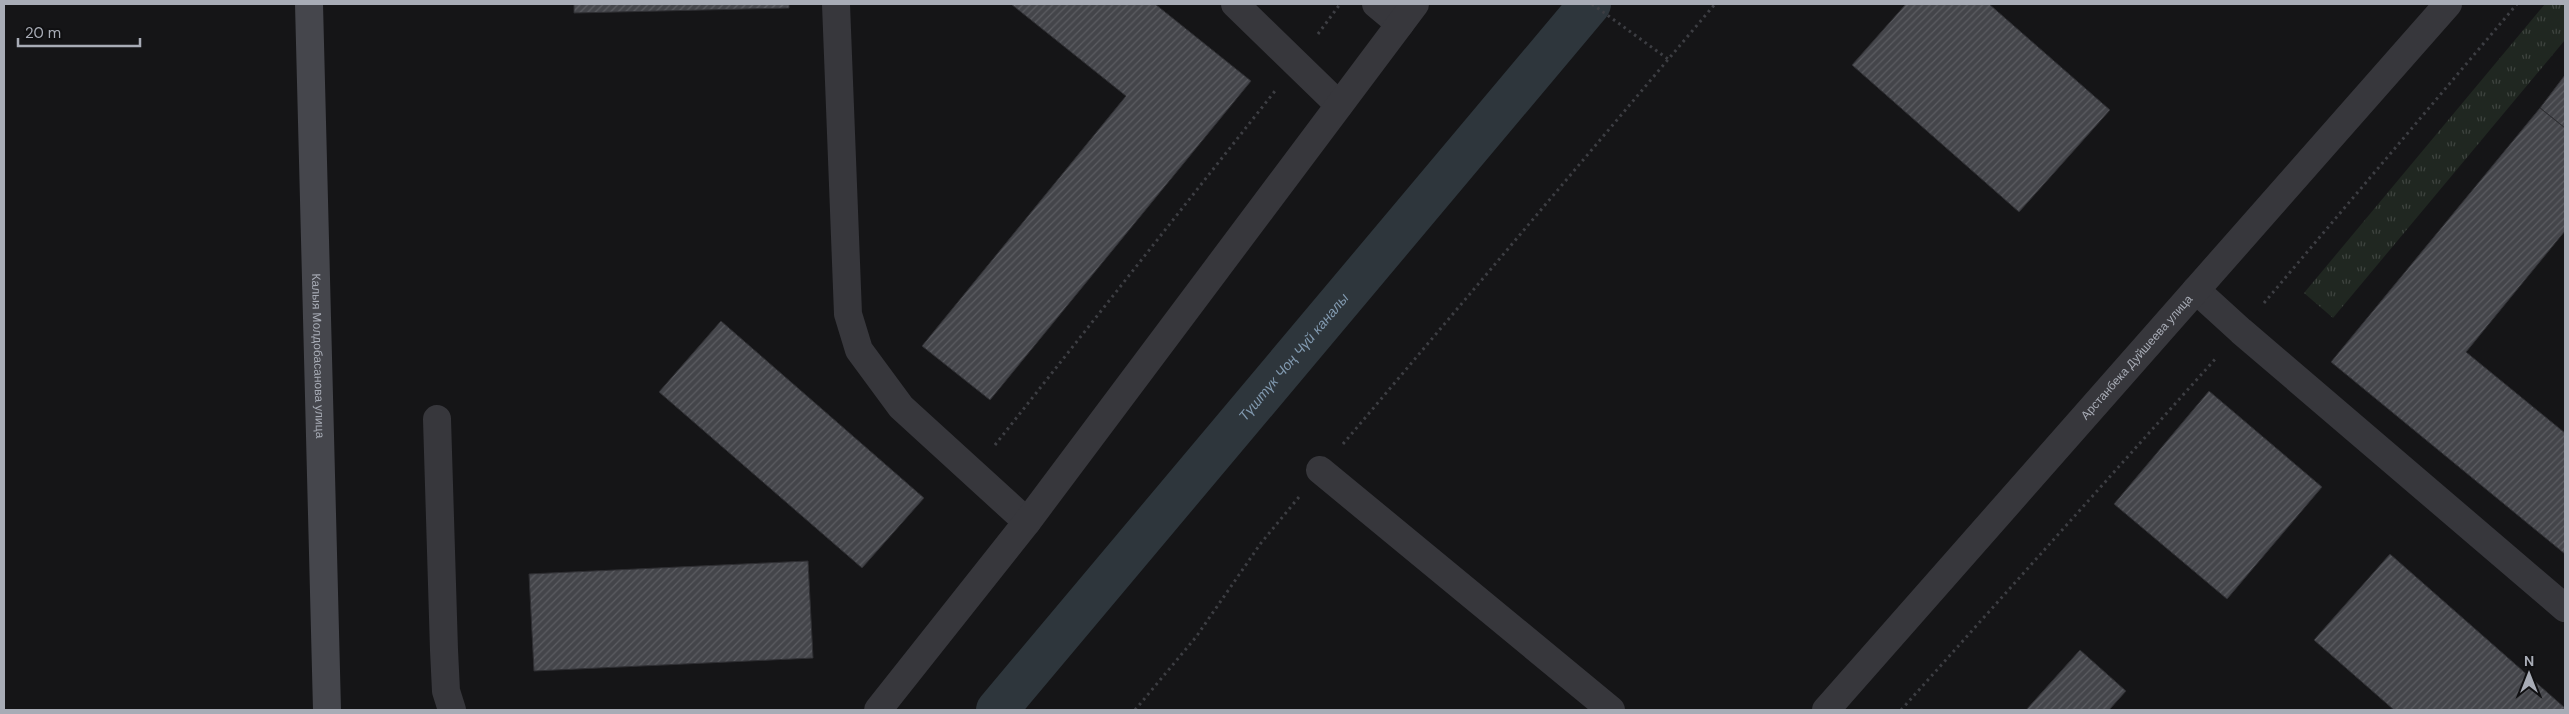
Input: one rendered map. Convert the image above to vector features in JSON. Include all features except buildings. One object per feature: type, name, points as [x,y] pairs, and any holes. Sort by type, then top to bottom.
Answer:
[{"type":"street","name":"Калыя Молдобасанова улица","points":[[310,4],[326,710]]},
{"type":"street","points":[[836,4],[848,314],[859,350],[901,407],[1027,522]]},
{"type":"street","points":[[1235,4],[1340,105]]},
{"type":"street","points":[[878,710],[1027,522],[1408,14],[1376,4]]},
{"type":"street","name":"Арстанбека Дуйшеева улица","points":[[1826,710],[2448,4]]},
{"type":"street","points":[[2196,290],[2241,331],[2565,608]]},
{"type":"street","points":[[437,420],[446,691],[452,710]]},
{"type":"street","points":[[1320,470],[1611,710]]},
{"type":"path","points":[[973,473],[1296,64],[1340,4]]},
{"type":"path","points":[[1592,4],[1668,59]]},
{"type":"path","points":[[1135,710],[1196,637],[1260,543],[1715,4]]},
{"type":"path","points":[[1901,710],[2241,331],[2516,4]]},
{"type":"green space","points":[[2545,4],[2565,4],[2565,40],[2333,318],[2304,293]]},
{"type":"waterway","name":"Түштүк Чоң Чүй каналы","points":[[997,710],[1590,4]]}]
